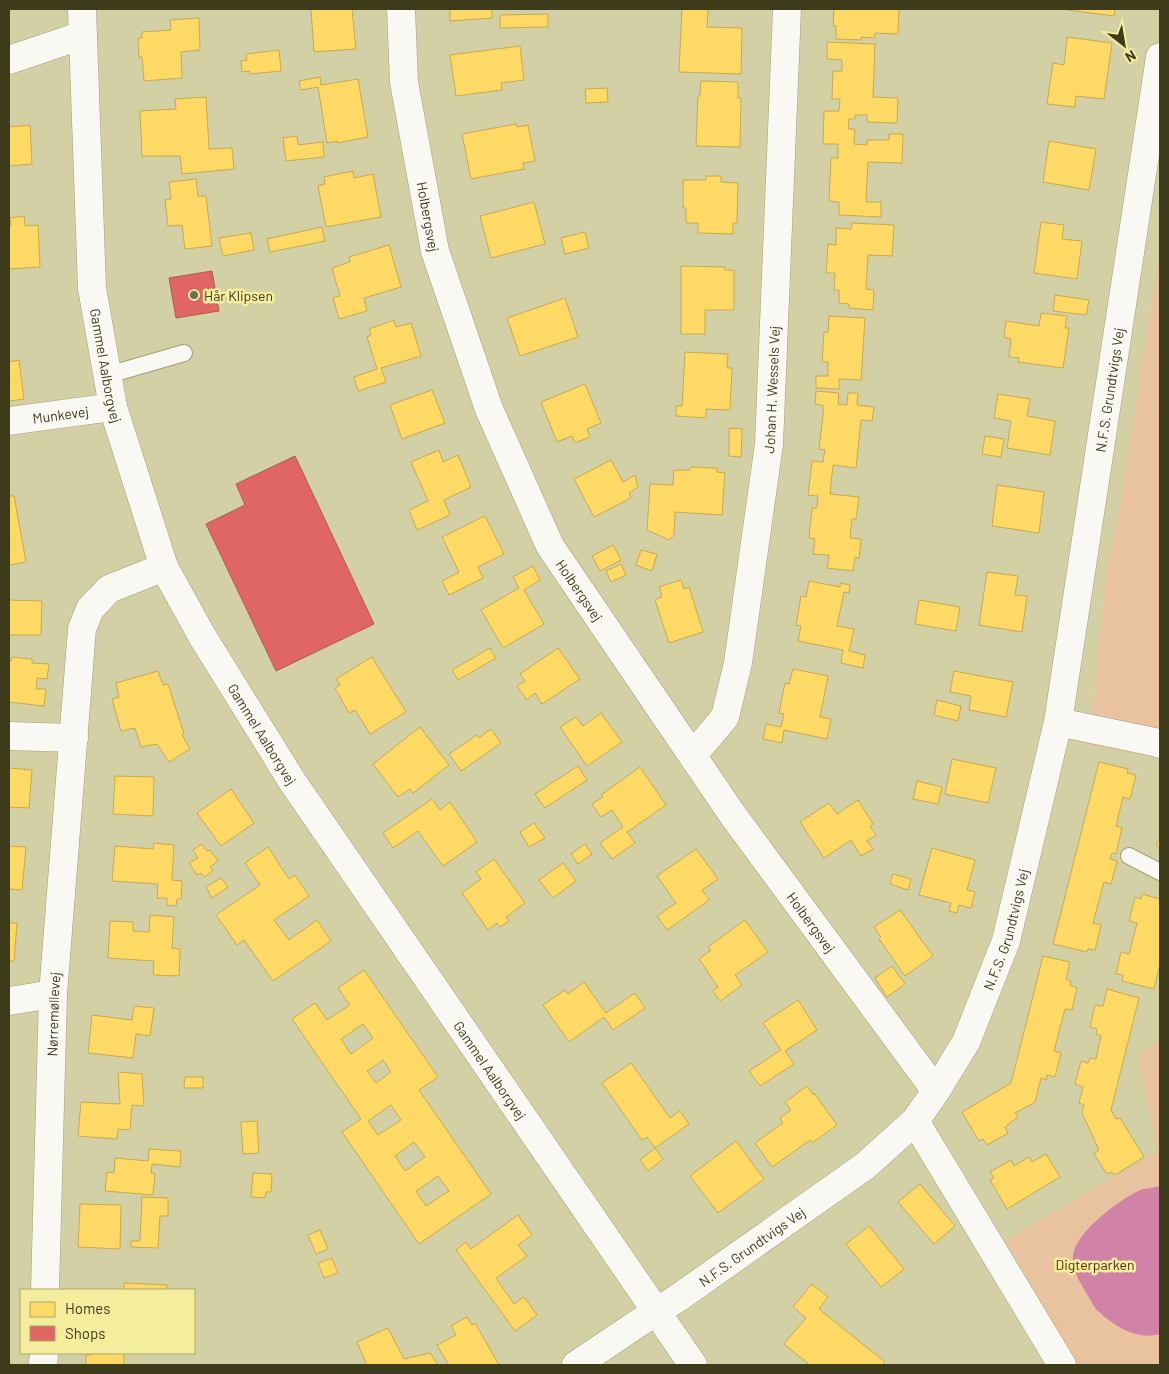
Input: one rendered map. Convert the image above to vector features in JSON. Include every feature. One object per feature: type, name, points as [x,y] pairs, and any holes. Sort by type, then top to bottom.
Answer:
[{"type":"street","name":"Holbergsvej","points":[[401,9],[404,82],[434,251],[489,409],[550,546],[732,814],[936,1091]]},
{"type":"street","name":"Johan H. Wessels Vej","points":[[693,755],[725,717],[736,672],[740,655],[769,444],[787,9]]},
{"type":"street","points":[[9,60],[82,22]]},
{"type":"street","name":"Gammel Aalborgvej","points":[[82,22],[92,288],[113,407],[164,567],[202,636],[292,781],[693,1365]]},
{"type":"street","name":"N.F.S. Grundtvigs Vej","points":[[576,1365],[678,1298],[865,1166],[915,1121],[966,1042],[1006,941],[1058,722],[1160,57]]},
{"type":"street","name":"Munkevej","points":[[9,421],[113,407]]},
{"type":"street","name":"Nørremøllevej","points":[[45,1289],[53,994],[82,629],[90,608],[108,589],[164,567]]},
{"type":"street","points":[[1058,722],[1160,744]]},
{"type":"street","points":[[9,736],[74,738]]},
{"type":"street","points":[[9,1001],[53,994]]},
{"type":"street","points":[[915,1121],[1062,1365]]},
{"type":"lane","points":[[108,375],[184,353]]},
{"type":"lane","points":[[1129,856],[1160,872]]},
{"type":"green space","points":[[1160,250],[1160,761],[1158,758],[1090,745],[1105,580],[1121,500]]},
{"type":"green space","name":"Digterparken","points":[[1160,1039],[1160,1365],[1077,1365],[1006,1240],[1157,1152],[1139,1056]]},
{"type":"shaded area","points":[[1160,1186],[1160,1334],[1151,1336],[1125,1330],[1110,1321],[1096,1309],[1078,1277],[1073,1265],[1073,1257],[1075,1248],[1081,1238],[1109,1210],[1138,1191]]},
{"type":"building: Homes","points":[[311,9],[352,9],[356,49],[314,52]]},
{"type":"building: Homes","points":[[450,9],[492,9],[492,18],[450,21]]},
{"type":"building: Homes","points":[[682,9],[708,9],[707,27],[742,28],[741,74],[679,72]]},
{"type":"building: Homes","points":[[834,9],[899,9],[898,34],[875,33],[874,38],[861,37],[861,40],[836,39],[836,26],[833,26]]},
{"type":"building: Homes","points":[[1068,9],[1115,9],[1114,16]]},
{"type":"building: Homes","points":[[548,14],[548,27],[500,28],[500,15]]},
{"type":"building: Homes","points":[[199,18],[200,50],[181,52],[182,78],[144,81],[142,57],[139,57],[138,38],[142,38],[142,32],[171,30],[170,20]]},
{"type":"building: Homes","points":[[1067,37],[1112,43],[1104,99],[1076,96],[1075,107],[1047,104],[1053,63],[1064,65]]},
{"type":"building: Homes","points":[[827,42],[875,44],[873,97],[898,98],[897,123],[867,122],[867,115],[855,115],[855,119],[849,119],[848,129],[855,129],[854,144],[867,145],[867,140],[889,140],[889,134],[903,134],[902,163],[868,162],[866,202],[881,202],[881,217],[839,215],[839,202],[829,201],[831,158],[838,158],[838,144],[823,144],[824,111],[839,111],[840,99],[832,99],[833,71],[842,71],[842,60],[827,59]]},
{"type":"building: Homes","points":[[520,46],[524,80],[501,83],[502,90],[456,96],[450,55]]},
{"type":"building: Homes","points":[[279,50],[281,71],[250,74],[250,71],[242,72],[241,61],[247,60],[246,54]]},
{"type":"building: Homes","points":[[320,77],[321,85],[358,79],[368,137],[327,143],[318,87],[301,90],[299,81]]},
{"type":"building: Homes","points":[[701,81],[738,82],[738,98],[741,98],[740,147],[696,146],[698,96],[700,96]]},
{"type":"building: Homes","points":[[607,88],[608,102],[586,103],[585,89]]},
{"type":"building: Homes","points":[[206,97],[209,149],[232,148],[234,169],[182,174],[180,156],[142,156],[140,111],[176,109],[175,99]]},
{"type":"building: Homes","points":[[516,124],[517,127],[528,125],[535,161],[523,163],[524,169],[471,179],[462,134]]},
{"type":"building: Homes","points":[[30,125],[32,164],[9,166],[9,127]]},
{"type":"building: Homes","points":[[297,136],[298,145],[323,142],[324,157],[286,161],[283,138]]},
{"type":"building: Homes","points":[[1049,141],[1096,149],[1089,190],[1043,182]]},
{"type":"building: Homes","points":[[353,171],[354,178],[373,174],[381,217],[326,227],[318,186],[325,184],[324,177]]},
{"type":"building: Homes","points":[[706,176],[721,176],[721,182],[738,183],[737,223],[733,223],[733,234],[698,233],[698,223],[686,223],[686,208],[683,208],[683,180],[706,180]]},
{"type":"building: Homes","points":[[196,179],[198,196],[206,196],[212,246],[185,249],[182,225],[168,226],[165,200],[171,199],[169,182]]},
{"type":"building: Homes","points":[[534,202],[545,244],[491,258],[480,216]]},
{"type":"building: Homes","points":[[24,216],[25,226],[38,225],[40,267],[9,269],[10,218]]},
{"type":"building: Homes","points":[[1041,222],[1064,225],[1062,239],[1082,241],[1077,279],[1034,273]]},
{"type":"building: Homes","points":[[852,223],[894,225],[892,256],[868,255],[866,289],[874,290],[873,310],[849,308],[849,304],[839,303],[839,290],[834,290],[835,273],[826,273],[828,244],[836,245],[836,228],[851,229]]},
{"type":"building: Homes","points":[[322,227],[325,241],[270,252],[267,239]]},
{"type":"building: Homes","points":[[585,232],[589,248],[565,254],[561,238]]},
{"type":"building: Homes","points":[[251,233],[254,250],[223,256],[219,238]]},
{"type":"building: Homes","points":[[389,245],[401,287],[364,298],[367,311],[339,319],[333,298],[340,296],[332,268],[350,262],[349,257]]},
{"type":"building: Homes","points":[[681,266],[725,267],[725,270],[734,270],[734,310],[705,310],[705,334],[681,334]]},
{"type":"building: Homes","points":[[1055,295],[1089,300],[1086,315],[1053,311]]},
{"type":"building: Homes","points":[[565,298],[578,337],[520,356],[507,318]]},
{"type":"building: Homes","points":[[1041,313],[1067,316],[1065,328],[1069,328],[1063,368],[1018,362],[1019,358],[1009,357],[1011,339],[1004,337],[1006,321],[1039,326]]},
{"type":"building: Homes","points":[[829,316],[865,318],[861,380],[839,379],[839,389],[816,388],[816,376],[828,376],[828,362],[822,362],[824,332],[828,332]]},
{"type":"building: Homes","points":[[394,320],[396,327],[411,323],[421,356],[381,368],[386,382],[358,391],[354,377],[377,369],[367,337],[371,335],[369,329]]},
{"type":"building: Homes","points":[[685,352],[728,354],[727,368],[732,368],[730,410],[706,409],[706,418],[676,416],[676,406],[682,406]]},
{"type":"building: Homes","points":[[19,360],[24,399],[9,401],[9,362]]},
{"type":"building: Homes","points":[[585,384],[601,423],[587,429],[590,437],[575,443],[572,436],[557,442],[541,402]]},
{"type":"building: Homes","points":[[432,390],[445,423],[402,439],[390,405]]},
{"type":"building: Homes","points":[[816,391],[839,393],[838,404],[847,405],[848,393],[858,393],[857,405],[874,407],[872,421],[861,420],[856,468],[833,465],[830,494],[859,497],[856,519],[852,519],[850,538],[861,539],[859,558],[855,557],[853,571],[827,568],[829,555],[813,554],[815,539],[809,538],[812,508],[817,508],[818,496],[808,495],[812,461],[823,462],[825,450],[819,449],[824,406],[815,404]]},
{"type":"building: Homes","points":[[998,394],[1030,399],[1027,416],[1055,421],[1050,455],[1007,448],[1011,421],[994,418]]},
{"type":"building: Homes","points":[[729,428],[742,429],[741,457],[729,456]]},
{"type":"building: Homes","points":[[985,436],[1004,439],[1001,457],[982,454]]},
{"type":"building: Homes","points":[[439,450],[443,462],[458,455],[471,487],[444,500],[450,515],[417,530],[409,510],[428,501],[411,462]]},
{"type":"building: Homes","points":[[611,460],[623,482],[635,475],[638,487],[629,493],[631,498],[594,517],[574,479]]},
{"type":"building: Homes","points":[[690,467],[717,468],[717,472],[725,473],[722,515],[675,512],[674,535],[669,540],[647,530],[650,484],[673,485],[674,470],[690,470]]},
{"type":"building: Homes","points":[[997,485],[1044,492],[1039,533],[992,526]]},
{"type":"building: Homes","points":[[9,496],[14,496],[26,562],[9,565]]},
{"type":"building: Homes","points":[[485,516],[504,554],[478,567],[483,578],[449,595],[442,581],[459,572],[442,537]]},
{"type":"building: Homes","points":[[613,545],[621,560],[600,571],[592,556]]},
{"type":"building: Homes","points":[[641,550],[657,554],[652,571],[636,565]]},
{"type":"building: Homes","points":[[621,564],[626,575],[611,582],[606,571]]},
{"type":"building: Homes","points":[[533,566],[540,580],[524,590],[544,624],[503,648],[481,610],[519,588],[513,577]]},
{"type":"building: Homes","points":[[987,572],[1018,576],[1015,595],[1027,596],[1022,632],[979,625]]},
{"type":"building: Homes","points":[[681,580],[684,589],[689,587],[703,632],[669,643],[655,600],[662,597],[659,587]]},
{"type":"building: Homes","points":[[809,581],[840,587],[840,583],[850,585],[849,593],[844,592],[837,626],[854,629],[849,651],[865,655],[863,668],[841,663],[843,650],[798,641],[801,626],[796,625],[801,596],[806,597]]},
{"type":"building: Homes","points":[[9,600],[42,601],[41,635],[9,635]]},
{"type":"building: Homes","points":[[919,600],[960,607],[956,631],[915,624]]},
{"type":"building: Homes","points":[[490,648],[496,658],[458,680],[452,670]]},
{"type":"building: Homes","points":[[558,648],[580,679],[542,704],[535,693],[527,700],[517,686],[525,681],[520,674]]},
{"type":"building: Homes","points":[[12,657],[32,659],[32,663],[49,664],[47,679],[37,678],[36,689],[46,689],[44,706],[9,702],[9,661],[11,661]]},
{"type":"building: Homes","points":[[372,657],[406,712],[370,734],[355,710],[349,713],[335,688],[340,685],[336,679]]},
{"type":"building: Homes","points":[[793,669],[828,676],[820,717],[831,719],[827,739],[784,730],[782,743],[763,739],[766,724],[781,727],[784,714],[779,713],[785,683],[789,684]]},
{"type":"building: Homes","points":[[158,671],[163,685],[168,684],[184,734],[182,735],[190,749],[169,762],[157,744],[141,747],[135,728],[121,731],[112,699],[119,697],[116,683]]},
{"type":"building: Homes","points":[[954,671],[1013,682],[1006,717],[969,710],[971,696],[950,692]]},
{"type":"building: Homes","points":[[937,700],[961,706],[958,721],[934,715]]},
{"type":"building: Homes","points":[[601,713],[622,742],[587,766],[560,727],[576,717],[583,726]]},
{"type":"building: Homes","points":[[420,727],[449,765],[413,793],[410,789],[398,797],[373,764]]},
{"type":"building: Homes","points":[[491,729],[501,743],[461,771],[449,754],[477,735],[479,738]]},
{"type":"building: Homes","points":[[952,759],[996,768],[988,803],[945,794]]},
{"type":"building: Homes","points":[[1099,762],[1128,769],[1127,773],[1136,775],[1130,799],[1123,797],[1116,826],[1122,828],[1116,854],[1112,853],[1110,859],[1117,861],[1111,884],[1104,882],[1093,923],[1101,925],[1095,950],[1088,949],[1087,952],[1053,944]]},
{"type":"building: Homes","points":[[578,766],[587,780],[545,808],[535,794]]},
{"type":"building: Homes","points":[[640,767],[666,805],[627,832],[635,843],[612,859],[600,843],[623,827],[612,810],[601,817],[592,804],[603,797],[601,795]]},
{"type":"building: Homes","points":[[9,768],[32,770],[29,808],[9,807]]},
{"type":"building: Homes","points":[[115,776],[154,777],[153,816],[113,814]]},
{"type":"building: Homes","points":[[917,781],[942,787],[938,804],[913,799]]},
{"type":"building: Homes","points":[[231,789],[254,823],[221,846],[197,813]]},
{"type":"building: Homes","points":[[432,799],[440,810],[450,802],[477,842],[443,866],[418,831],[393,848],[383,833]]},
{"type":"building: Homes","points":[[858,800],[873,824],[870,826],[876,835],[867,841],[873,849],[861,856],[851,840],[824,858],[800,822],[829,803],[837,814]]},
{"type":"building: Homes","points":[[534,823],[545,838],[529,847],[520,832]]},
{"type":"building: Homes","points":[[1160,839],[1160,849],[1156,843]]},
{"type":"building: Homes","points":[[154,843],[174,845],[172,880],[182,881],[181,899],[177,899],[176,906],[167,905],[167,898],[157,898],[158,884],[112,881],[115,846],[153,849]]},
{"type":"building: Homes","points":[[202,844],[207,851],[210,850],[218,861],[210,867],[213,871],[204,877],[201,873],[197,875],[189,863],[198,858],[193,850]]},
{"type":"building: Homes","points":[[585,844],[592,854],[578,864],[571,854]]},
{"type":"building: Homes","points":[[9,846],[26,847],[22,890],[9,889]]},
{"type":"building: Homes","points":[[268,847],[289,879],[295,875],[309,896],[274,920],[289,940],[317,920],[331,941],[273,981],[244,940],[237,945],[216,915],[260,885],[245,863]]},
{"type":"building: Homes","points":[[932,848],[975,860],[967,890],[975,892],[971,908],[959,905],[957,913],[949,911],[951,903],[919,895]]},
{"type":"building: Homes","points":[[696,849],[718,879],[702,890],[709,900],[667,930],[657,916],[676,903],[657,876]]},
{"type":"building: Homes","points":[[494,859],[525,903],[506,917],[509,921],[500,927],[497,923],[488,930],[462,893],[481,879],[476,872]]},
{"type":"building: Homes","points":[[563,863],[576,881],[553,898],[539,880]]},
{"type":"building: Homes","points":[[893,874],[911,879],[908,890],[890,884]]},
{"type":"building: Homes","points":[[221,878],[228,887],[212,898],[206,887]]},
{"type":"building: Homes","points":[[1142,894],[1160,899],[1160,964],[1154,989],[1122,981],[1123,975],[1116,974],[1121,952],[1129,954],[1137,923],[1129,921],[1135,897],[1141,899]]},
{"type":"building: Homes","points":[[900,910],[933,956],[905,976],[879,939],[881,937],[874,927]]},
{"type":"building: Homes","points":[[150,915],[174,917],[172,948],[180,949],[179,976],[153,975],[154,961],[108,958],[110,921],[133,922],[133,931],[149,932]]},
{"type":"building: Homes","points":[[745,920],[768,952],[735,975],[742,985],[720,1001],[713,991],[718,987],[699,959],[711,950],[708,947]]},
{"type":"building: Homes","points":[[9,923],[17,923],[14,961],[9,961]]},
{"type":"building: Homes","points":[[1043,956],[1070,962],[1066,979],[1071,981],[1070,985],[1077,988],[1072,1010],[1065,1009],[1054,1051],[1061,1053],[1055,1077],[1047,1075],[1046,1080],[1041,1078],[1035,1102],[1015,1113],[1018,1117],[1005,1127],[1008,1133],[987,1145],[983,1139],[979,1141],[962,1112],[1011,1083]]},
{"type":"building: Homes","points":[[892,966],[905,984],[887,997],[875,978]]},
{"type":"building: Homes","points":[[364,970],[438,1077],[419,1090],[491,1194],[419,1244],[342,1132],[361,1119],[292,1019],[315,1003],[327,1020],[350,1005],[338,988]],"holes":[[[363,1024],[373,1038],[351,1054],[341,1039]],[[383,1060],[391,1072],[376,1083],[367,1071]],[[391,1105],[401,1120],[378,1135],[368,1121]],[[414,1142],[425,1157],[405,1171],[395,1156]],[[438,1176],[449,1191],[426,1206],[416,1191]]]},
{"type":"building: Homes","points":[[584,982],[606,1013],[635,993],[645,1008],[613,1030],[604,1017],[569,1042],[543,1005],[565,990],[568,994]]},
{"type":"building: Homes","points":[[1107,989],[1139,998],[1111,1110],[1116,1119],[1120,1118],[1144,1157],[1115,1175],[1112,1172],[1107,1174],[1094,1154],[1099,1150],[1082,1113],[1084,1105],[1079,1103],[1083,1087],[1075,1084],[1081,1061],[1088,1063],[1090,1058],[1096,1059],[1101,1036],[1096,1034],[1097,1029],[1090,1027],[1095,1005],[1103,1006]]},
{"type":"building: Homes","points":[[798,1000],[817,1030],[785,1051],[794,1064],[760,1086],[749,1071],[781,1050],[763,1023]]},
{"type":"building: Homes","points":[[134,1006],[154,1008],[150,1036],[136,1034],[133,1058],[88,1053],[92,1015],[132,1020]]},
{"type":"building: Homes","points":[[631,1063],[670,1118],[680,1111],[689,1124],[655,1148],[647,1137],[642,1140],[602,1083]]},
{"type":"building: Homes","points":[[118,1072],[142,1074],[144,1106],[132,1105],[130,1130],[118,1129],[117,1139],[78,1136],[81,1102],[120,1104]]},
{"type":"building: Homes","points":[[185,1077],[203,1077],[203,1088],[184,1088]]},
{"type":"building: Homes","points":[[807,1086],[837,1125],[812,1143],[810,1140],[772,1167],[755,1143],[783,1123],[780,1118],[791,1110],[785,1102]]},
{"type":"building: Homes","points":[[257,1121],[259,1153],[243,1154],[241,1122]]},
{"type":"building: Homes","points":[[736,1141],[764,1179],[718,1213],[690,1176]]},
{"type":"building: Homes","points":[[655,1148],[663,1159],[648,1171],[640,1160]]},
{"type":"building: Homes","points":[[149,1149],[181,1151],[180,1167],[152,1164],[151,1173],[155,1174],[153,1195],[105,1191],[107,1172],[114,1173],[115,1158],[148,1161]]},
{"type":"building: Homes","points":[[1046,1154],[1060,1177],[1007,1209],[990,1180],[994,1178],[990,1172],[1011,1160],[1014,1166],[1029,1157],[1032,1162]]},
{"type":"building: Homes","points":[[253,1173],[272,1174],[271,1192],[266,1192],[265,1198],[251,1197]]},
{"type":"building: Homes","points":[[920,1184],[955,1226],[934,1244],[898,1202]]},
{"type":"building: Homes","points":[[142,1197],[168,1198],[168,1216],[160,1216],[158,1248],[131,1247],[131,1241],[140,1241]]},
{"type":"building: Homes","points":[[80,1204],[121,1205],[120,1249],[78,1247]]},
{"type":"building: Homes","points":[[518,1215],[532,1235],[518,1245],[527,1256],[496,1278],[514,1304],[524,1297],[537,1315],[515,1331],[456,1250],[466,1242],[471,1249]]},
{"type":"building: Homes","points":[[869,1226],[904,1269],[881,1287],[846,1244]]},
{"type":"building: Homes","points":[[320,1230],[328,1249],[316,1254],[308,1235]]},
{"type":"building: Homes","points":[[332,1258],[338,1273],[324,1278],[318,1263]]},
{"type":"building: Homes","points":[[124,1283],[167,1285],[166,1289],[124,1289]]},
{"type":"building: Homes","points":[[812,1284],[828,1297],[819,1309],[885,1362],[882,1365],[810,1365],[784,1344],[806,1318],[793,1307]]},
{"type":"building: Homes","points":[[467,1317],[472,1325],[475,1323],[499,1365],[449,1365],[437,1345],[456,1335],[451,1326]]},
{"type":"building: Homes","points":[[388,1328],[404,1359],[430,1353],[438,1365],[367,1365],[357,1342]]},
{"type":"building: Homes","points":[[124,1354],[124,1365],[86,1365],[86,1355]]},
{"type":"building: Shops","name":"Hår Klipsen","points":[[212,271],[219,311],[176,318],[169,278]]},
{"type":"building: Shops","points":[[295,456],[374,624],[276,671],[206,524],[245,505],[236,484]]},
{"type":"place","name":"Hår Klipsen","points":[[194,295]]}]
